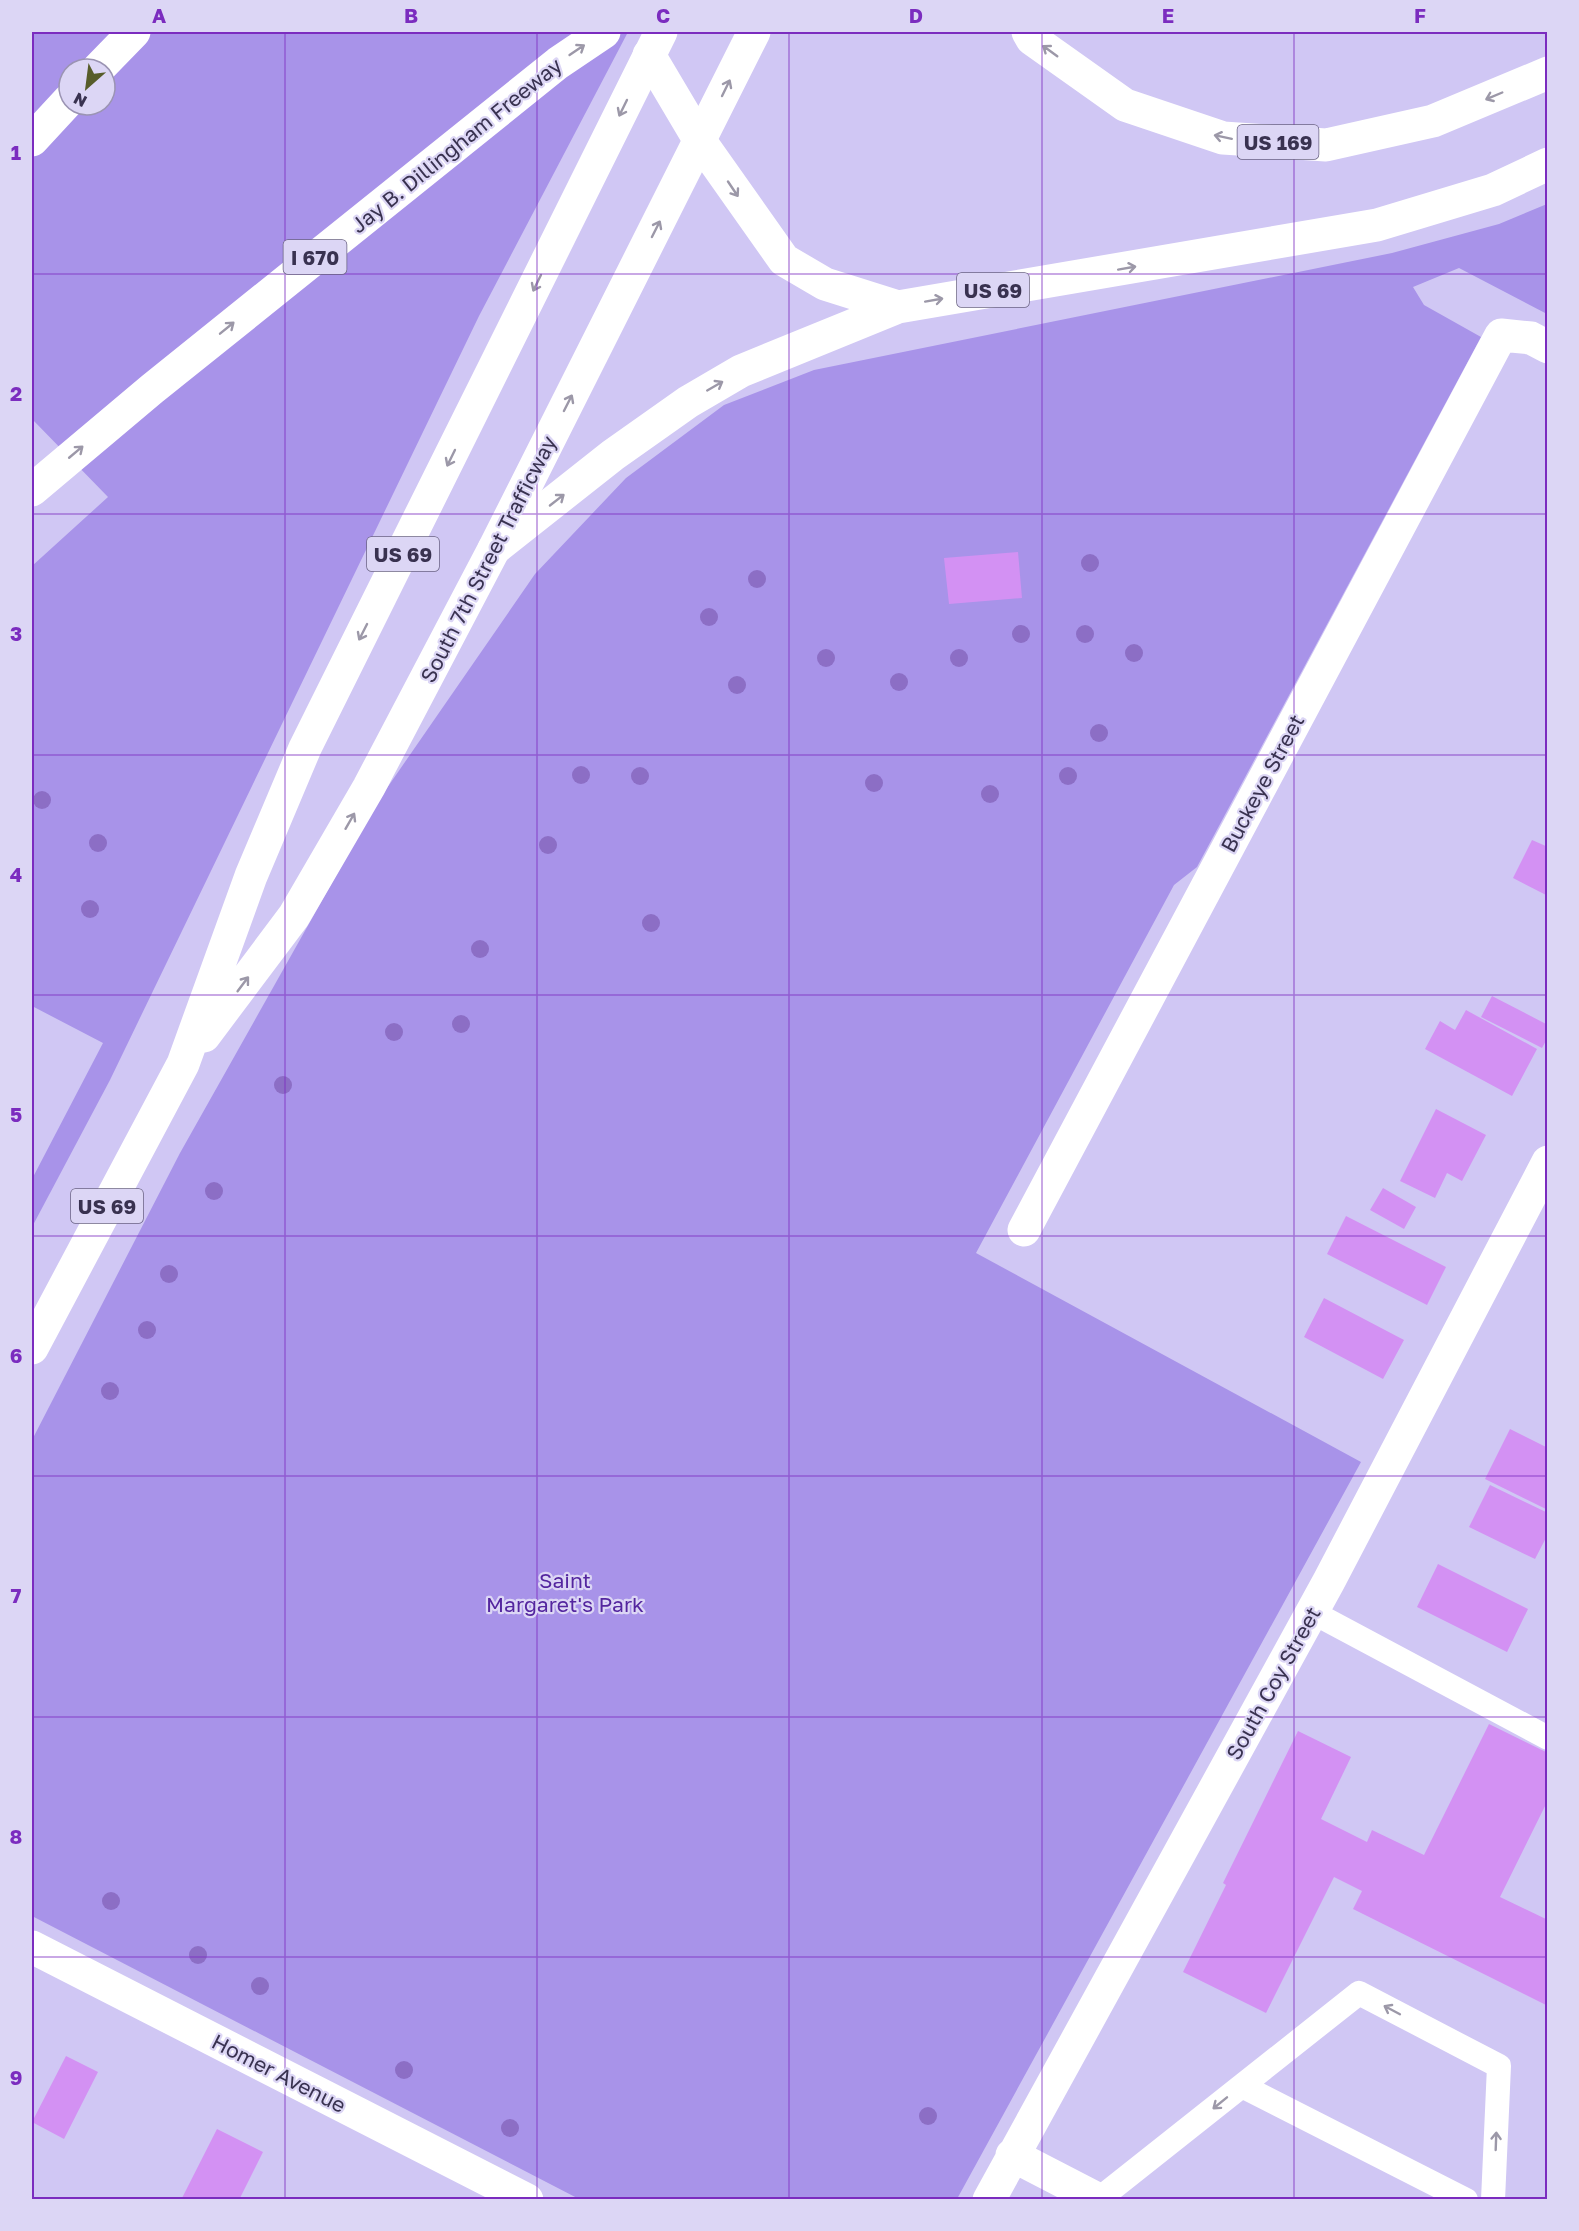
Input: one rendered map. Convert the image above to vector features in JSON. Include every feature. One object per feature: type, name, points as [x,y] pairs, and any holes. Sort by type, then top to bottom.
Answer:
[{"type":"main road","points":[[110,57],[134,32]]},
{"type":"main road","name":"Jay B. Dillingham Freeway","points":[[32,490],[161,381],[558,63],[604,32]]},
{"type":"main road","name":"South 7th Street Trafficway","points":[[183,1064],[294,916],[369,787],[494,549],[754,32]]},
{"type":"main road","name":"US 169","points":[[1028,32],[1032,39],[1125,105],[1223,138],[1326,145],[1433,121],[1548,73]]},
{"type":"main road","points":[[655,43],[700,141],[784,260],[825,284],[898,307]]},
{"type":"main road","name":"South 7th Street Trafficway","points":[[32,1348],[183,1064],[251,876],[305,748],[655,43]]},
{"type":"main road","points":[[32,140],[57,113]]},
{"type":"main road","name":"US 69","points":[[494,549],[688,402],[741,371],[898,307],[1377,225],[1493,190],[1548,164]]},
{"type":"main road","name":"Buckeye Street","points":[[1024,1230],[1501,335],[1532,338],[1548,347]]},
{"type":"main road","name":"South Coy Street","points":[[989,2199],[1312,1612],[1548,1162]]},
{"type":"main road","name":"Homer Avenue","points":[[32,1947],[527,2199]]},
{"type":"main road","points":[[1012,2155],[1099,2199]]},
{"type":"lane","points":[[1312,1612],[1548,1738]]},
{"type":"lane","points":[[1099,2199],[1359,1992],[1499,2066],[1493,2199]]},
{"type":"lane","points":[[1242,2086],[1466,2199]]},
{"type":"green space","points":[[32,32],[628,32],[479,316],[110,1080],[32,1227],[32,1179],[103,1043],[32,1006],[32,566],[108,497],[32,419]]},
{"type":"green space","name":"Saint Margaret's Park","points":[[1547,204],[1547,314],[1459,268],[1413,287],[1424,305],[1481,337],[1197,867],[1174,885],[976,1253],[1361,1462],[957,2199],[579,2199],[32,1916],[32,1440],[180,1153],[378,801],[535,574],[626,478],[724,405],[814,370],[1392,253],[1499,224]]},
{"type":"building","points":[[1018,552],[1022,598],[949,604],[944,558]]},
{"type":"building","points":[[1532,840],[1548,847],[1548,896],[1513,878]]},
{"type":"building","points":[[1492,996],[1548,1025],[1548,1037],[1542,1048],[1481,1017]]},
{"type":"building","points":[[1466,1010],[1537,1049],[1512,1096],[1425,1049],[1440,1021],[1455,1030]]},
{"type":"building","points":[[1436,1109],[1486,1135],[1462,1181],[1447,1173],[1435,1198],[1400,1181]]},
{"type":"building","points":[[1383,1188],[1416,1207],[1404,1229],[1370,1210]]},
{"type":"building","points":[[1346,1216],[1446,1267],[1427,1305],[1327,1254]]},
{"type":"building","points":[[1324,1298],[1404,1340],[1383,1379],[1304,1337]]},
{"type":"building","points":[[1510,1429],[1548,1448],[1548,1510],[1485,1479]]},
{"type":"building","points":[[1490,1485],[1548,1513],[1548,1534],[1535,1559],[1469,1527]]},
{"type":"building","points":[[1438,1564],[1528,1609],[1507,1652],[1417,1607]]},
{"type":"building","points":[[1489,1724],[1548,1753],[1548,1800],[1500,1897],[1548,1920],[1548,2006],[1353,1909],[1362,1891],[1334,1877],[1266,2013],[1183,1972],[1226,1885],[1223,1883],[1298,1731],[1351,1757],[1321,1819],[1367,1842],[1372,1830],[1424,1855]]},
{"type":"building","points":[[66,2056],[98,2072],[64,2139],[32,2122]]},
{"type":"building","points":[[217,2129],[263,2152],[239,2200],[181,2200]]}]
